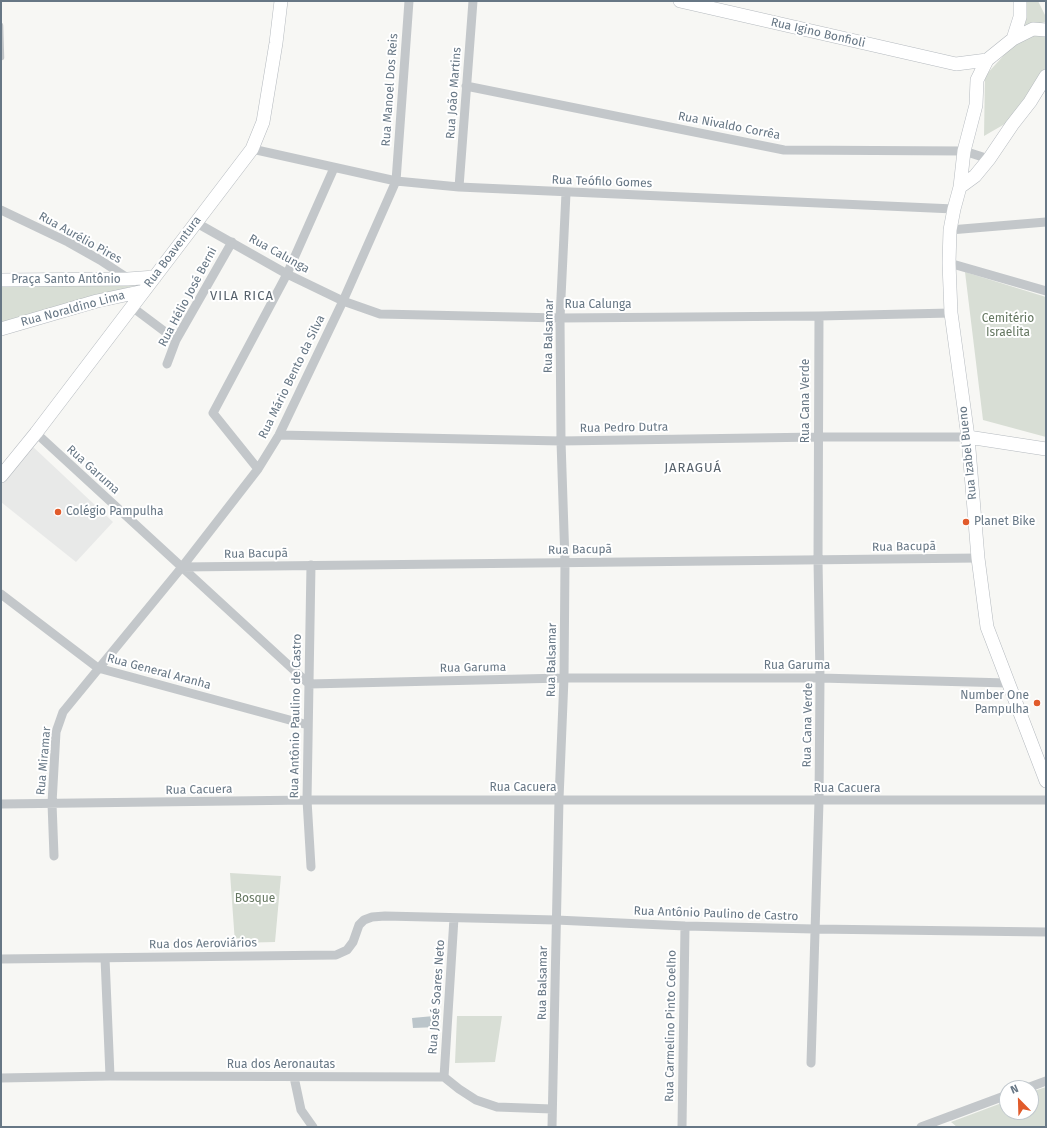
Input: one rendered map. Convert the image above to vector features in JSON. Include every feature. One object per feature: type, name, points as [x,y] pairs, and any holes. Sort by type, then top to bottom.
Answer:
[{"type":"street","name":"Rua Boaventura","points":[[1,476],[36,433],[252,149],[263,122],[276,43],[281,1]]},
{"type":"street","name":"Rua Manoel Dos Reis","points":[[396,181],[409,1]]},
{"type":"street","name":"Rua João Martins","points":[[459,187],[473,1]]},
{"type":"street","name":"Rua Igino Bonfioli","points":[[680,1],[956,64],[987,60]]},
{"type":"street","points":[[1013,39],[1020,17],[1020,1]]},
{"type":"street","points":[[977,80],[987,60],[1013,39],[1033,29],[1046,30]]},
{"type":"street","name":"Rua Igino Bonfioli","points":[[956,64],[977,80]]},
{"type":"street","points":[[960,187],[976,176],[1030,102],[1046,76]]},
{"type":"street","name":"Rua Izabel Bueno","points":[[977,80],[976,105],[964,151],[960,187],[950,230],[949,263],[951,312],[968,437],[978,558],[987,627],[1046,781]]},
{"type":"street","name":"Rua Nivaldo Corrêa","points":[[466,86],[784,150],[964,151],[989,159]]},
{"type":"street","name":"Rua Teófilo Gomes","points":[[252,149],[396,181],[459,187],[566,193],[954,209]]},
{"type":"street","points":[[258,469],[213,413],[287,274],[334,168]]},
{"type":"street","name":"Rua Mário Bento da Silva","points":[[182,567],[258,469],[279,435],[343,301],[396,181]]},
{"type":"street","name":"Rua Balsamar","points":[[552,1127],[556,920],[564,678],[565,562],[561,441],[560,318],[566,193]]},
{"type":"street","name":"Rua Aurélio Pires","points":[[1,210],[68,242],[100,260],[144,291]]},
{"type":"street","name":"Rua Calunga","points":[[195,222],[287,274],[343,301],[380,314],[560,318],[819,316],[951,312]]},
{"type":"street","points":[[950,230],[1046,222]]},
{"type":"street","name":"Rua Hélio José Berni","points":[[167,364],[176,340],[232,242]]},
{"type":"street","points":[[949,263],[1046,291]]},
{"type":"street","name":"Praça Santo Antônio","points":[[1,280],[128,279],[155,277]]},
{"type":"street","name":"Rua Noraldino Lima","points":[[1,329],[96,301],[144,291]]},
{"type":"street","points":[[132,307],[176,340]]},
{"type":"street","name":"Rua Cana Verde","points":[[811,1062],[820,678],[818,560],[819,316]]},
{"type":"street","name":"Rua Garuma","points":[[36,433],[309,684],[564,678],[820,678],[1008,683]]},
{"type":"street","name":"Rua Pedro Dutra","points":[[279,435],[561,441],[818,437],[968,437]]},
{"type":"street","points":[[968,437],[1046,449]]},
{"type":"street","name":"Rua Bacupã","points":[[182,567],[978,558]]},
{"type":"street","name":"Rua Antônio Paulino de Castro","points":[[311,565],[307,800],[311,867]]},
{"type":"street","name":"Rua Miramar","points":[[54,856],[52,804],[56,732],[63,712],[182,567]]},
{"type":"street","name":"Rua General Aranha","points":[[1,594],[98,668],[308,725]]},
{"type":"street","name":"Rua Cacuera","points":[[1,804],[307,800],[1046,800]]},
{"type":"street","name":"Rua Antônio Paulino de Castro","points":[[385,916],[556,920],[685,926],[1046,932]]},
{"type":"street","name":"Rua dos Aeroviários","points":[[1,959],[336,955],[347,950],[353,942],[359,925],[364,920],[372,917],[385,916]]},
{"type":"street","name":"Rua José Soares Neto","points":[[444,1077],[454,918]]},
{"type":"street","name":"Rua Carmelino Pinto Coelho","points":[[682,1127],[685,926]]},
{"type":"street","points":[[105,958],[110,1076]]},
{"type":"street","name":"Rua dos Aeronautas","points":[[1,1078],[110,1076],[444,1077]]},
{"type":"street","points":[[294,1077],[301,1110],[313,1127]]},
{"type":"street","points":[[444,1077],[476,1100],[498,1106],[552,1109]]},
{"type":"street","points":[[921,1127],[938,1124],[999,1098]]},
{"type":"lane","points":[[1,25],[2,58]]},
{"type":"shaded area","name":"Colégio Pampulha","points":[[30,444],[113,522],[76,562],[1,502],[1,480]]},
{"type":"shaded area","points":[[434,1016],[438,1027],[413,1028],[412,1018]]},
{"type":"green space","points":[[1021,1],[1038,1],[1046,17],[1046,22],[1031,25],[1016,35]]},
{"type":"green space","points":[[1046,29],[1046,66],[1042,78],[1010,121],[984,136],[985,76],[1015,43]]},
{"type":"green space","name":"Cemitério Israelita","points":[[965,272],[1046,297],[1046,437],[983,420]]},
{"type":"green space","points":[[1,285],[137,285],[1,324]]},
{"type":"green space","name":"Bosque","points":[[230,873],[281,876],[275,942],[235,943]]},
{"type":"green space","points":[[457,1016],[502,1016],[495,1062],[455,1063]]},
{"type":"green space","points":[[1046,1087],[1046,1127],[957,1127],[951,1122],[999,1104],[999,1120],[1039,1120],[1039,1089]]},
{"type":"place","name":"Colégio Pampulha","points":[[58,512]]},
{"type":"place","name":"Planet Bike","points":[[966,522]]},
{"type":"place","name":"Number One Pampulha","points":[[1037,703]]},
{"type":"district","name":"VILA RICA","points":[[242,296]]},
{"type":"district","name":"JARAGUÁ","points":[[693,468]]}]
